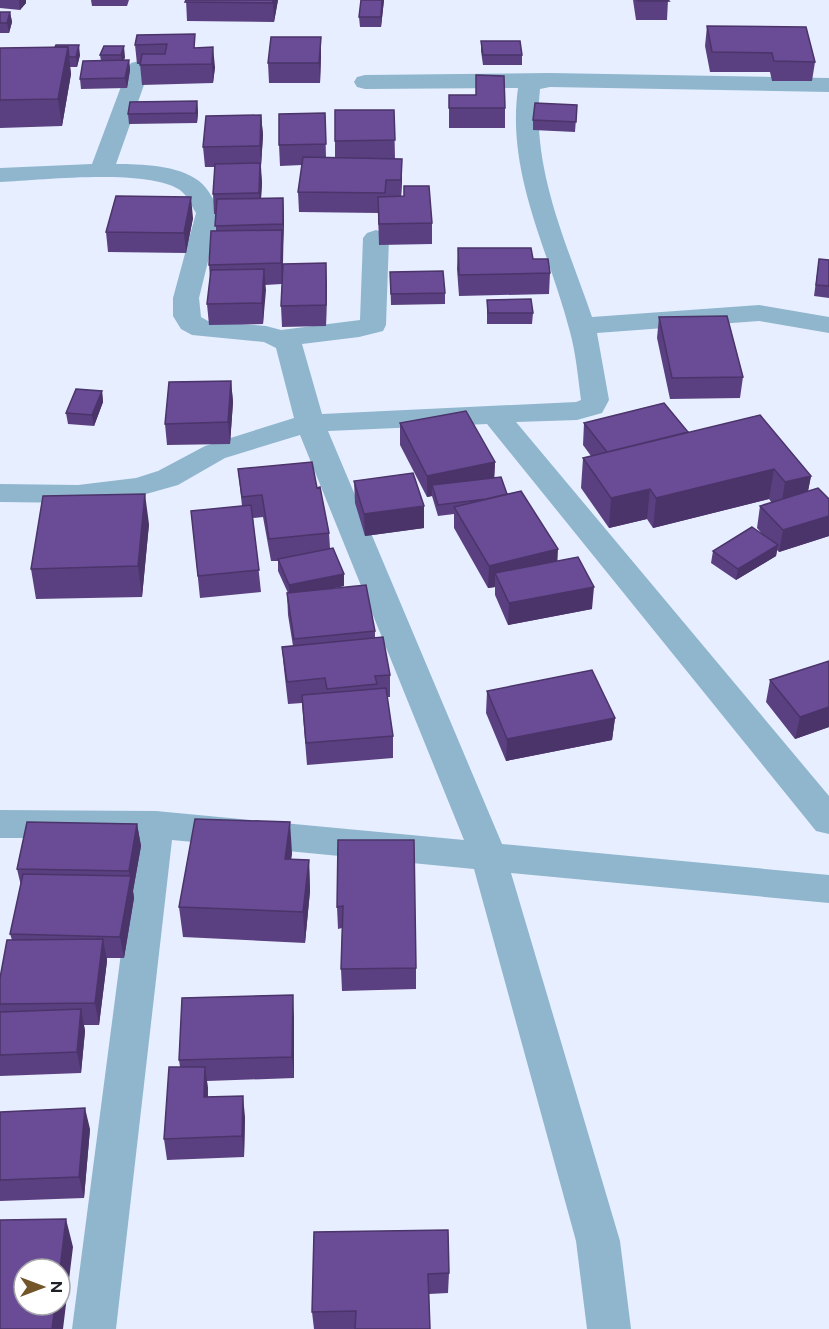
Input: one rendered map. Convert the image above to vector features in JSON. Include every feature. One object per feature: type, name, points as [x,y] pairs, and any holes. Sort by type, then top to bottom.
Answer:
[{"type":"street","points":[[101,171],[139,68]]},
{"type":"street","points":[[0,493],[78,494],[139,487],[168,478],[232,446],[310,423],[493,413],[578,411],[592,407],[595,400],[582,326],[535,186],[527,130],[527,94],[529,87],[541,81]]},
{"type":"street","points":[[365,82],[541,81],[829,85]]},
{"type":"street","points":[[0,175],[101,171],[159,174],[186,183],[198,194],[208,213],[186,298],[186,316],[190,323],[202,329],[257,333],[280,338],[359,329],[373,325],[376,238]]},
{"type":"street","points":[[582,326],[759,313],[829,324]]},
{"type":"street","points":[[280,338],[289,344],[310,423],[488,855],[598,1241],[609,1329]]},
{"type":"street","points":[[493,413],[829,821]]},
{"type":"street","points":[[0,824],[156,825],[829,889]]},
{"type":"street","points":[[94,1329],[156,825]]},
{"type":"building","points":[[186,0],[273,0],[273,3],[185,2]]},
{"type":"building","points":[[361,0],[382,0],[381,17],[359,17]]},
{"type":"building","points":[[668,0],[669,1],[638,1]]},
{"type":"building","points":[[0,12],[10,12],[7,23],[0,23]]},
{"type":"building","points":[[707,26],[806,27],[815,62],[774,61],[772,53],[712,52]]},
{"type":"building","points":[[195,34],[194,48],[213,47],[212,64],[140,65],[142,54],[165,54],[167,44],[135,45],[137,35]]},
{"type":"building","points":[[271,37],[321,37],[319,63],[268,63]]},
{"type":"building","points":[[481,41],[520,41],[522,55],[483,55]]},
{"type":"building","points":[[56,45],[79,45],[76,57],[69,57],[68,47],[55,47]]},
{"type":"building","points":[[104,46],[124,46],[121,55],[100,55]]},
{"type":"building","points":[[68,47],[58,99],[0,100],[0,48]]},
{"type":"building","points":[[129,60],[125,78],[80,79],[83,61]]},
{"type":"building","points":[[476,75],[504,76],[505,108],[449,108],[449,95],[476,95]]},
{"type":"building","points":[[197,101],[196,113],[128,114],[130,102]]},
{"type":"building","points":[[535,103],[577,105],[576,122],[533,120]]},
{"type":"building","points":[[335,110],[394,110],[395,140],[335,141]]},
{"type":"building","points":[[325,113],[326,144],[279,145],[279,114]]},
{"type":"building","points":[[261,115],[260,146],[203,147],[206,116]]},
{"type":"building","points":[[303,157],[402,159],[401,180],[386,180],[385,193],[298,192]]},
{"type":"building","points":[[260,163],[259,193],[213,194],[215,164]]},
{"type":"building","points":[[404,186],[429,186],[432,223],[379,224],[378,197],[404,196]]},
{"type":"building","points":[[116,196],[191,197],[184,233],[106,232]]},
{"type":"building","points":[[283,198],[283,224],[215,226],[217,199]]},
{"type":"building","points":[[282,230],[281,263],[209,265],[211,231]]},
{"type":"building","points":[[458,248],[531,248],[533,259],[548,259],[550,273],[459,275]]},
{"type":"building","points":[[819,259],[829,260],[829,286],[816,285]]},
{"type":"building","points":[[326,263],[326,305],[281,306],[283,264]]},
{"type":"building","points":[[264,269],[262,303],[207,304],[211,270]]},
{"type":"building","points":[[443,271],[445,293],[391,294],[390,272]]},
{"type":"building","points":[[531,299],[533,313],[488,313],[487,300]]},
{"type":"building","points":[[727,316],[743,377],[672,378],[659,317]]},
{"type":"building","points":[[231,381],[228,422],[165,424],[169,382]]},
{"type":"building","points":[[76,389],[102,391],[92,415],[66,413]]},
{"type":"building","points":[[664,403],[688,432],[607,452],[584,423]]},
{"type":"building","points":[[466,411],[495,462],[427,476],[400,423]]},
{"type":"building","points":[[760,415],[811,476],[785,482],[774,469],[656,498],[650,489],[611,498],[583,458]]},
{"type":"building","points":[[312,462],[317,488],[320,487],[329,533],[269,539],[262,495],[242,497],[238,469]]},
{"type":"building","points":[[413,473],[424,506],[364,514],[354,481]]},
{"type":"building","points":[[501,477],[507,494],[438,505],[432,485]]},
{"type":"building","points":[[818,488],[829,499],[829,516],[783,530],[760,506]]},
{"type":"building","points":[[521,491],[558,549],[489,566],[454,507]]},
{"type":"building","points":[[145,494],[138,566],[31,569],[43,496]]},
{"type":"building","points":[[251,505],[259,570],[198,576],[191,511]]},
{"type":"building","points":[[752,527],[778,545],[738,569],[713,551]]},
{"type":"building","points":[[333,548],[344,574],[289,585],[278,559]]},
{"type":"building","points":[[578,557],[594,587],[509,603],[495,573]]},
{"type":"building","points":[[366,585],[375,631],[294,639],[287,593]]},
{"type":"building","points":[[383,637],[390,675],[375,676],[377,684],[327,689],[325,678],[287,682],[282,647]]},
{"type":"building","points":[[829,661],[829,707],[800,717],[770,680]]},
{"type":"building","points":[[592,670],[615,718],[507,739],[487,691]]},
{"type":"building","points":[[386,688],[393,736],[306,743],[302,695]]},
{"type":"building","points":[[195,819],[290,822],[285,859],[309,860],[303,912],[179,907]]},
{"type":"building","points":[[27,822],[137,824],[129,871],[17,869]]},
{"type":"building","points":[[338,840],[414,840],[416,968],[341,969],[343,906],[337,907]]},
{"type":"building","points":[[23,874],[131,876],[120,937],[10,934]]},
{"type":"building","points":[[103,939],[95,1003],[0,1004],[0,978],[7,940]]},
{"type":"building","points":[[293,995],[292,1057],[179,1060],[182,998]]},
{"type":"building","points":[[81,1009],[77,1052],[0,1055],[0,1012]]},
{"type":"building","points":[[169,1067],[205,1067],[204,1097],[243,1096],[242,1136],[164,1139]]},
{"type":"building","points":[[85,1108],[79,1177],[0,1180],[0,1112]]},
{"type":"building","points":[[66,1219],[61,1257],[12,1257],[12,1317],[54,1317],[52,1329],[0,1329],[0,1220]]},
{"type":"building","points":[[448,1230],[449,1273],[428,1274],[430,1329],[355,1329],[356,1311],[312,1312],[314,1232]]}]
